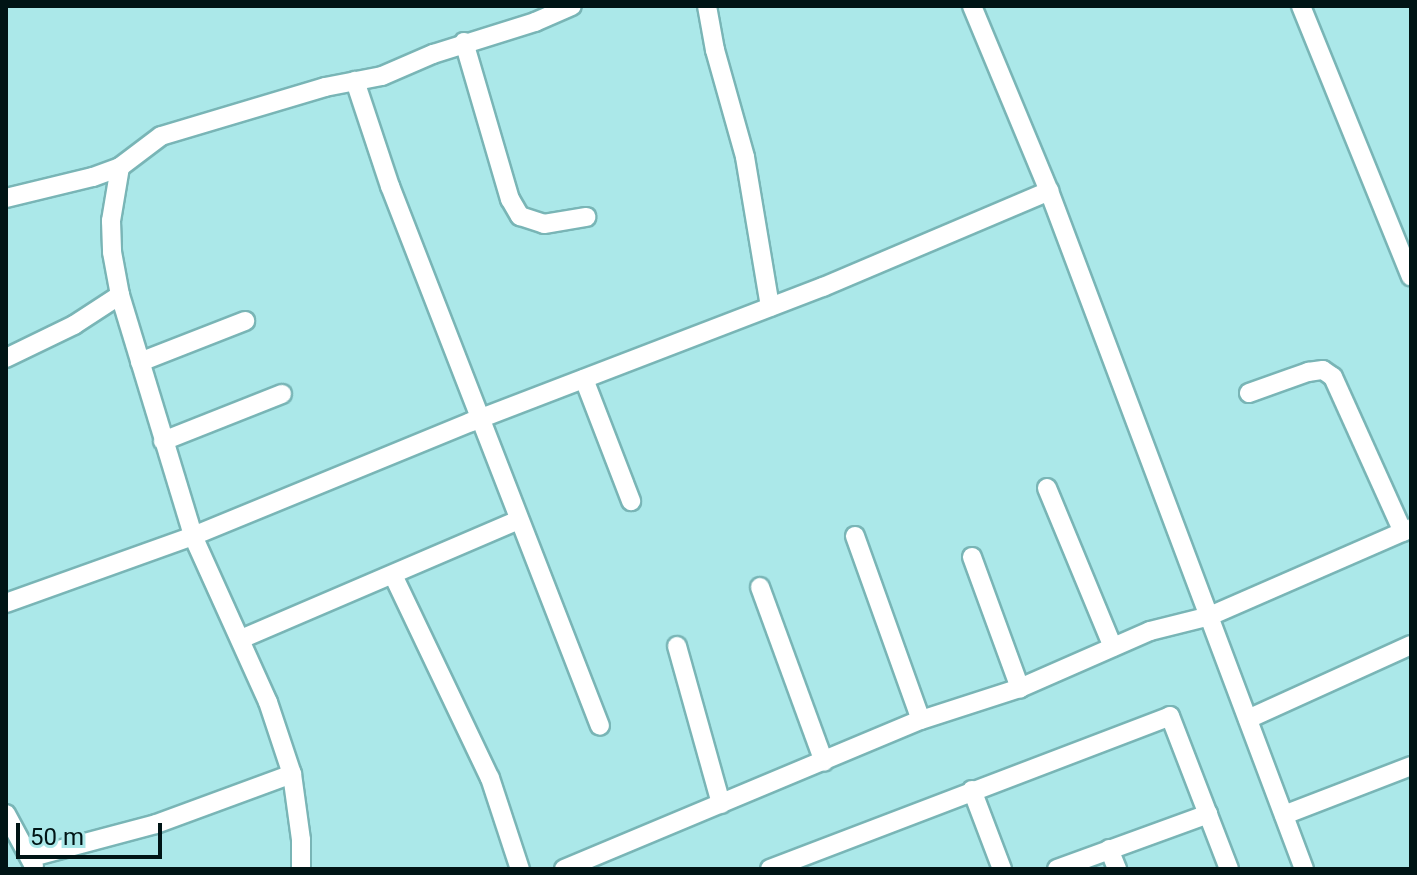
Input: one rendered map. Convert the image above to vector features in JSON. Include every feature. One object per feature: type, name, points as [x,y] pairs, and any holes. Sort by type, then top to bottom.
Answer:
[{"type":"street","points":[[6,198],[120,167],[161,136],[382,76],[464,42],[535,22],[572,6]]},
{"type":"street","points":[[707,6],[715,50],[745,157],[770,307]]},
{"type":"street","points":[[972,6],[1049,191],[1304,869]]},
{"type":"street","points":[[1301,6],[1407,254],[1411,277]]},
{"type":"street","points":[[464,42],[510,199],[520,216],[544,224],[586,217]]},
{"type":"street","points":[[355,81],[390,186],[478,419],[600,726]]},
{"type":"street","points":[[120,167],[111,221],[112,252],[120,295],[193,536],[268,702],[292,774],[300,829],[301,869]]},
{"type":"street","points":[[6,603],[193,536],[478,419],[770,307],[1049,191]]},
{"type":"street","points":[[6,358],[74,325],[120,295]]},
{"type":"street","points":[[140,362],[245,321]]},
{"type":"street","points":[[564,869],[921,720],[1020,688],[1150,631],[1210,616],[1407,530],[1333,377],[1323,370],[1308,372],[1249,393]]},
{"type":"street","points":[[584,379],[631,501]]},
{"type":"street","points":[[163,441],[282,394]]},
{"type":"street","points":[[1047,488],[1113,647]]},
{"type":"street","points":[[241,639],[519,520]]},
{"type":"street","points":[[855,536],[921,720]]},
{"type":"street","points":[[972,557],[1020,688]]},
{"type":"street","points":[[393,575],[490,778],[520,869]]},
{"type":"street","points":[[760,587],[824,762]]},
{"type":"street","points":[[1248,719],[1411,645]]},
{"type":"street","points":[[677,646],[721,804]]},
{"type":"street","points":[[770,869],[1170,716],[1229,869]]},
{"type":"street","points":[[1284,815],[1411,766]]},
{"type":"street","points":[[6,814],[13,838],[33,863],[156,824],[292,774]]},
{"type":"street","points":[[972,790],[1002,869]]},
{"type":"street","points":[[1057,869],[1208,814]]},
{"type":"street","points":[[1109,849],[1117,869]]}]
